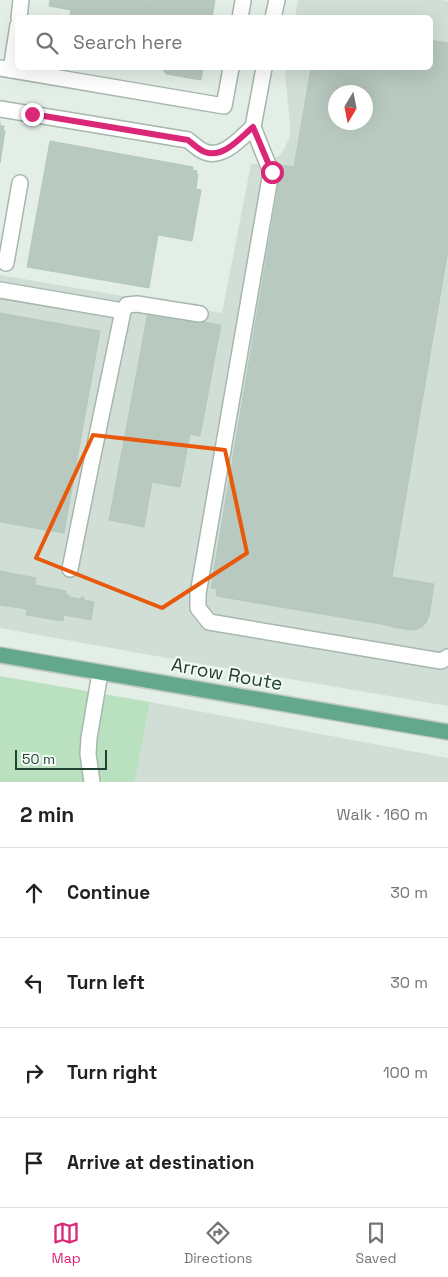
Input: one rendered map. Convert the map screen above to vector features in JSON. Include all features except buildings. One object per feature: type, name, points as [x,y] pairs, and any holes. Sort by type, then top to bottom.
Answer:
[{"type":"main road","name":"Arrow Route","points":[[0,655],[448,732]]},
{"type":"street","points":[[19,15],[21,0]]},
{"type":"street","points":[[274,15],[276,0]]},
{"type":"street","points":[[241,15],[243,1]]},
{"type":"street","points":[[15,34],[5,69],[224,106],[231,70]]},
{"type":"street","points":[[264,70],[253,127],[272,172],[199,584],[198,608],[209,622],[441,661],[448,657]]},
{"type":"street","points":[[0,109],[188,140],[203,152],[214,154],[226,149],[253,127]]},
{"type":"street","points":[[6,263],[20,183]]},
{"type":"street","points":[[0,290],[123,311]]},
{"type":"street","points":[[70,569],[123,311],[127,305],[138,304],[200,314]]},
{"type":"street","points":[[92,782],[89,746],[100,673]]},
{"type":"highlighted area","points":[[93,435],[225,450],[247,553],[162,608],[36,558]]},
{"type":"shaded area","points":[[298,0],[448,1],[448,706],[0,628],[0,275],[222,313],[251,164],[258,164],[279,156],[290,137],[286,70],[433,70],[433,15],[295,15]]},
{"type":"shaded area","points":[[150,702],[448,758],[448,782],[135,782]]},
{"type":"green space","points":[[0,676],[150,702],[135,782],[0,782]]},
{"type":"route","points":[[32,114],[188,140],[203,152],[214,154],[226,149],[253,127],[272,172]]}]
